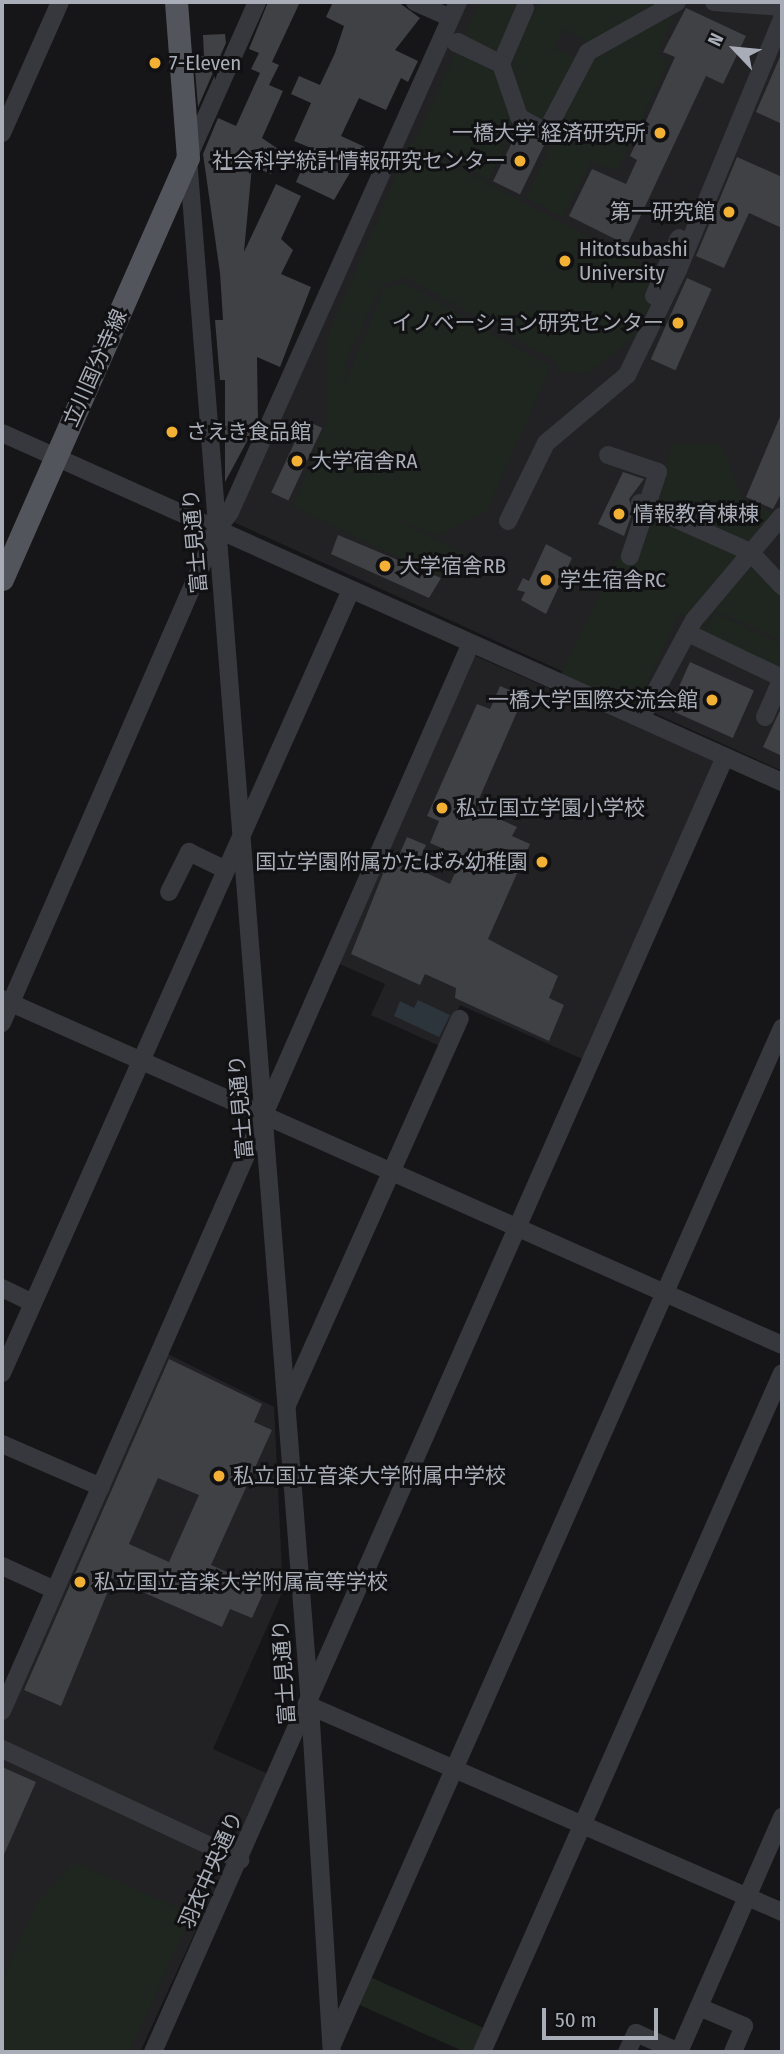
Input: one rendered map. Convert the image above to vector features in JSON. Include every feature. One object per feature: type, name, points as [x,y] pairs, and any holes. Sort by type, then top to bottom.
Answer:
[{"type":"main road","points":[[176,2],[188,158]]},
{"type":"main road","name":"立川国分寺線","points":[[2,579],[188,158]]},
{"type":"street","points":[[2,133],[60,2]]},
{"type":"street","points":[[188,158],[257,2]]},
{"type":"street","points":[[2,1023],[6,1000],[455,10],[415,2]]},
{"type":"street","points":[[525,8],[501,64],[519,117],[545,132],[588,52],[677,2]]},
{"type":"street","points":[[714,2],[782,7]]},
{"type":"street","points":[[643,330],[661,275],[782,18]]},
{"type":"street","points":[[508,522],[546,443],[627,375],[678,270],[782,18]]},
{"type":"street","name":"富士見通り","points":[[188,158],[310,1706],[331,2050]]},
{"type":"street","points":[[2,433],[782,782]]},
{"type":"street","points":[[608,455],[658,472],[643,504],[630,556]]},
{"type":"street","points":[[643,504],[750,552],[782,586]]},
{"type":"street","points":[[645,711],[688,633],[750,552],[782,516]]},
{"type":"street","points":[[2,1373],[138,1060],[351,590]]},
{"type":"street","points":[[688,633],[782,678],[765,717]]},
{"type":"street","points":[[2,1711],[471,643]]},
{"type":"street","name":"羽衣中央通り","points":[[153,2052],[310,1706],[725,757]]},
{"type":"street","points":[[169,892],[188,852],[226,870]]},
{"type":"street","points":[[6,1000],[782,1345]]},
{"type":"street","points":[[286,1407],[460,1019]]},
{"type":"street","points":[[331,2050],[782,1028]]},
{"type":"street","points":[[2,1288],[33,1303]]},
{"type":"street","points":[[482,2052],[782,1373]]},
{"type":"street","points":[[2,1444],[100,1486]]},
{"type":"street","points":[[2,1566],[55,1590]]},
{"type":"street","points":[[310,1706],[782,1912]]},
{"type":"street","points":[[2,1749],[240,1860]]},
{"type":"street","points":[[627,2052],[636,2034],[679,2052],[782,1817]]},
{"type":"street","points":[[699,2007],[744,2025],[733,2052]]},
{"type":"shaded area","name":"Hitotsubashi University","points":[[467,2],[782,2],[782,771],[229,520]]},
{"type":"shaded area","points":[[480,2],[520,2],[497,55],[462,40]]},
{"type":"shaded area","points":[[541,2],[667,2],[588,43],[563,29],[554,48],[579,59],[543,122],[522,107],[511,69],[524,28]]},
{"type":"shaded area","points":[[674,15],[657,53],[669,61],[617,171],[591,161],[563,217],[526,198],[592,58]]},
{"type":"shaded area","points":[[458,48],[502,72],[514,126],[489,180],[414,142]]},
{"type":"shaded area","points":[[410,142],[661,275],[643,330],[587,374],[558,371],[555,361],[405,277],[381,286],[346,359],[345,384],[384,289],[404,283],[551,367],[487,510],[439,536],[387,516],[467,554],[438,576],[293,507],[327,420],[328,336]]},
{"type":"shaded area","points":[[673,443],[721,444],[743,500],[780,516],[749,549],[651,506]]},
{"type":"shaded area","points":[[650,510],[745,554],[691,618],[679,613],[637,707],[561,674],[619,554],[634,562]]},
{"type":"shaded area","points":[[750,556],[782,590],[782,641],[714,610],[706,625],[697,621]]},
{"type":"shaded area","points":[[715,613],[782,644],[779,673],[691,633],[696,623],[707,628]]},
{"type":"shaded area","points":[[471,654],[718,763],[587,1061],[460,1005],[442,1047],[371,1015],[385,984],[335,962]]},
{"type":"shaded area","points":[[418,1000],[450,1015],[439,1037],[394,1016],[400,1001],[414,1008]]},
{"type":"shaded area","points":[[164,1352],[274,1407],[283,1591],[213,1749],[268,1774],[235,1849],[2,1746],[2,1717]]},
{"type":"shaded area","points":[[2,1758],[219,1858],[223,1871],[140,2052],[2,2052]]},
{"type":"shaded area","points":[[74,1862],[192,1914],[129,2052],[2,2052],[2,1980],[36,1904]]},
{"type":"shaded area","points":[[368,1976],[488,2030],[478,2052],[465,2052],[355,2003]]},
{"type":"building","points":[[268,2],[300,2],[272,62],[279,65],[269,85],[283,91],[262,138],[281,151],[271,174],[252,166],[244,252],[276,184],[301,196],[281,239],[293,250],[281,274],[311,287],[280,367],[257,357],[258,421],[225,482],[225,380],[220,380],[215,320],[223,320],[220,273],[203,154],[218,118],[236,126],[260,73],[251,69],[259,53],[249,49]]},
{"type":"building","points":[[333,2],[398,2],[420,18],[395,50],[418,61],[408,82],[401,78],[386,110],[359,98],[341,136],[365,147],[334,200],[296,182],[311,148],[294,141],[311,103],[291,94],[299,76],[320,85],[335,53],[344,26],[326,17]]},
{"type":"building","name":"一橋大学 経済研究所","points":[[686,8],[746,36],[723,84],[706,76],[627,245],[569,216],[592,169],[626,184],[637,160],[630,156],[675,57],[663,52]]},
{"type":"building","points":[[225,34],[226,43],[198,107],[194,57],[204,56],[203,35]]},
{"type":"building","points":[[782,52],[782,124],[756,112]]},
{"type":"building","name":"社会科学統計情報研究センター","points":[[518,130],[545,143],[520,194],[493,181]]},
{"type":"building","name":"第一研究館","points":[[737,157],[782,177],[782,228],[749,213],[724,268],[696,256]]},
{"type":"building","name":"イノベーション研究センター","points":[[687,278],[712,289],[675,370],[651,359]]},
{"type":"building","points":[[782,412],[782,492],[773,509],[746,497]]},
{"type":"building","name":"大学宿舎RA","points":[[305,420],[322,428],[288,501],[271,493]]},
{"type":"building","name":"情報教育棟棟","points":[[623,472],[644,479],[629,499],[633,511],[624,536],[598,524]]},
{"type":"building","name":"大学宿舎RB","points":[[338,535],[441,578],[429,598],[331,554]]},
{"type":"building","name":"学生宿舎RC","points":[[546,544],[572,558],[546,614],[521,600],[525,592],[517,590],[523,578],[529,581]]},
{"type":"building","name":"一橋大学国際交流会館","points":[[690,662],[754,690],[733,738],[669,710]]},
{"type":"building","points":[[500,686],[524,696],[475,808],[517,827],[512,836],[530,844],[488,939],[558,976],[549,998],[564,1005],[549,1041],[455,998],[456,988],[425,974],[420,985],[351,954],[384,871],[397,860],[407,837],[426,845],[416,868],[450,884],[462,857],[430,843],[439,821],[427,816],[477,704],[490,709]]},
{"type":"building","points":[[782,706],[782,756],[763,747]]},
{"type":"building","points":[[169,1359],[262,1404],[254,1422],[272,1430],[211,1565],[265,1589],[252,1618],[230,1609],[222,1627],[113,1579],[61,1706],[24,1690]],"holes":[[[158,1478],[199,1495],[169,1562],[129,1544]]]},
{"type":"building","points":[[2,1767],[36,1782],[2,1859]]},
{"type":"place","name":"7-Eleven","points":[[155,63]]},
{"type":"place","name":"一橋大学 経済研究所","points":[[660,133]]},
{"type":"place","name":"社会科学統計情報研究センター","points":[[520,161]]},
{"type":"place","name":"第一研究館","points":[[729,212]]},
{"type":"place","name":"Hitotsubashi University","points":[[565,261]]},
{"type":"place","name":"イノベーション研究センター","points":[[678,323]]},
{"type":"place","name":"さえき食品館","points":[[172,432]]},
{"type":"place","name":"大学宿舎RA","points":[[297,461]]},
{"type":"place","name":"情報教育棟棟","points":[[619,514]]},
{"type":"place","name":"大学宿舎RB","points":[[385,566]]},
{"type":"place","name":"学生宿舎RC","points":[[546,580]]},
{"type":"place","name":"一橋大学国際交流会館","points":[[712,700]]},
{"type":"place","name":"私立国立学園小学校","points":[[442,808]]},
{"type":"place","name":"国立学園附属かたばみ幼稚園","points":[[542,862]]},
{"type":"place","name":"私立国立音楽大学附属中学校","points":[[219,1476]]},
{"type":"place","name":"私立国立音楽大学附属高等学校","points":[[80,1582]]}]
